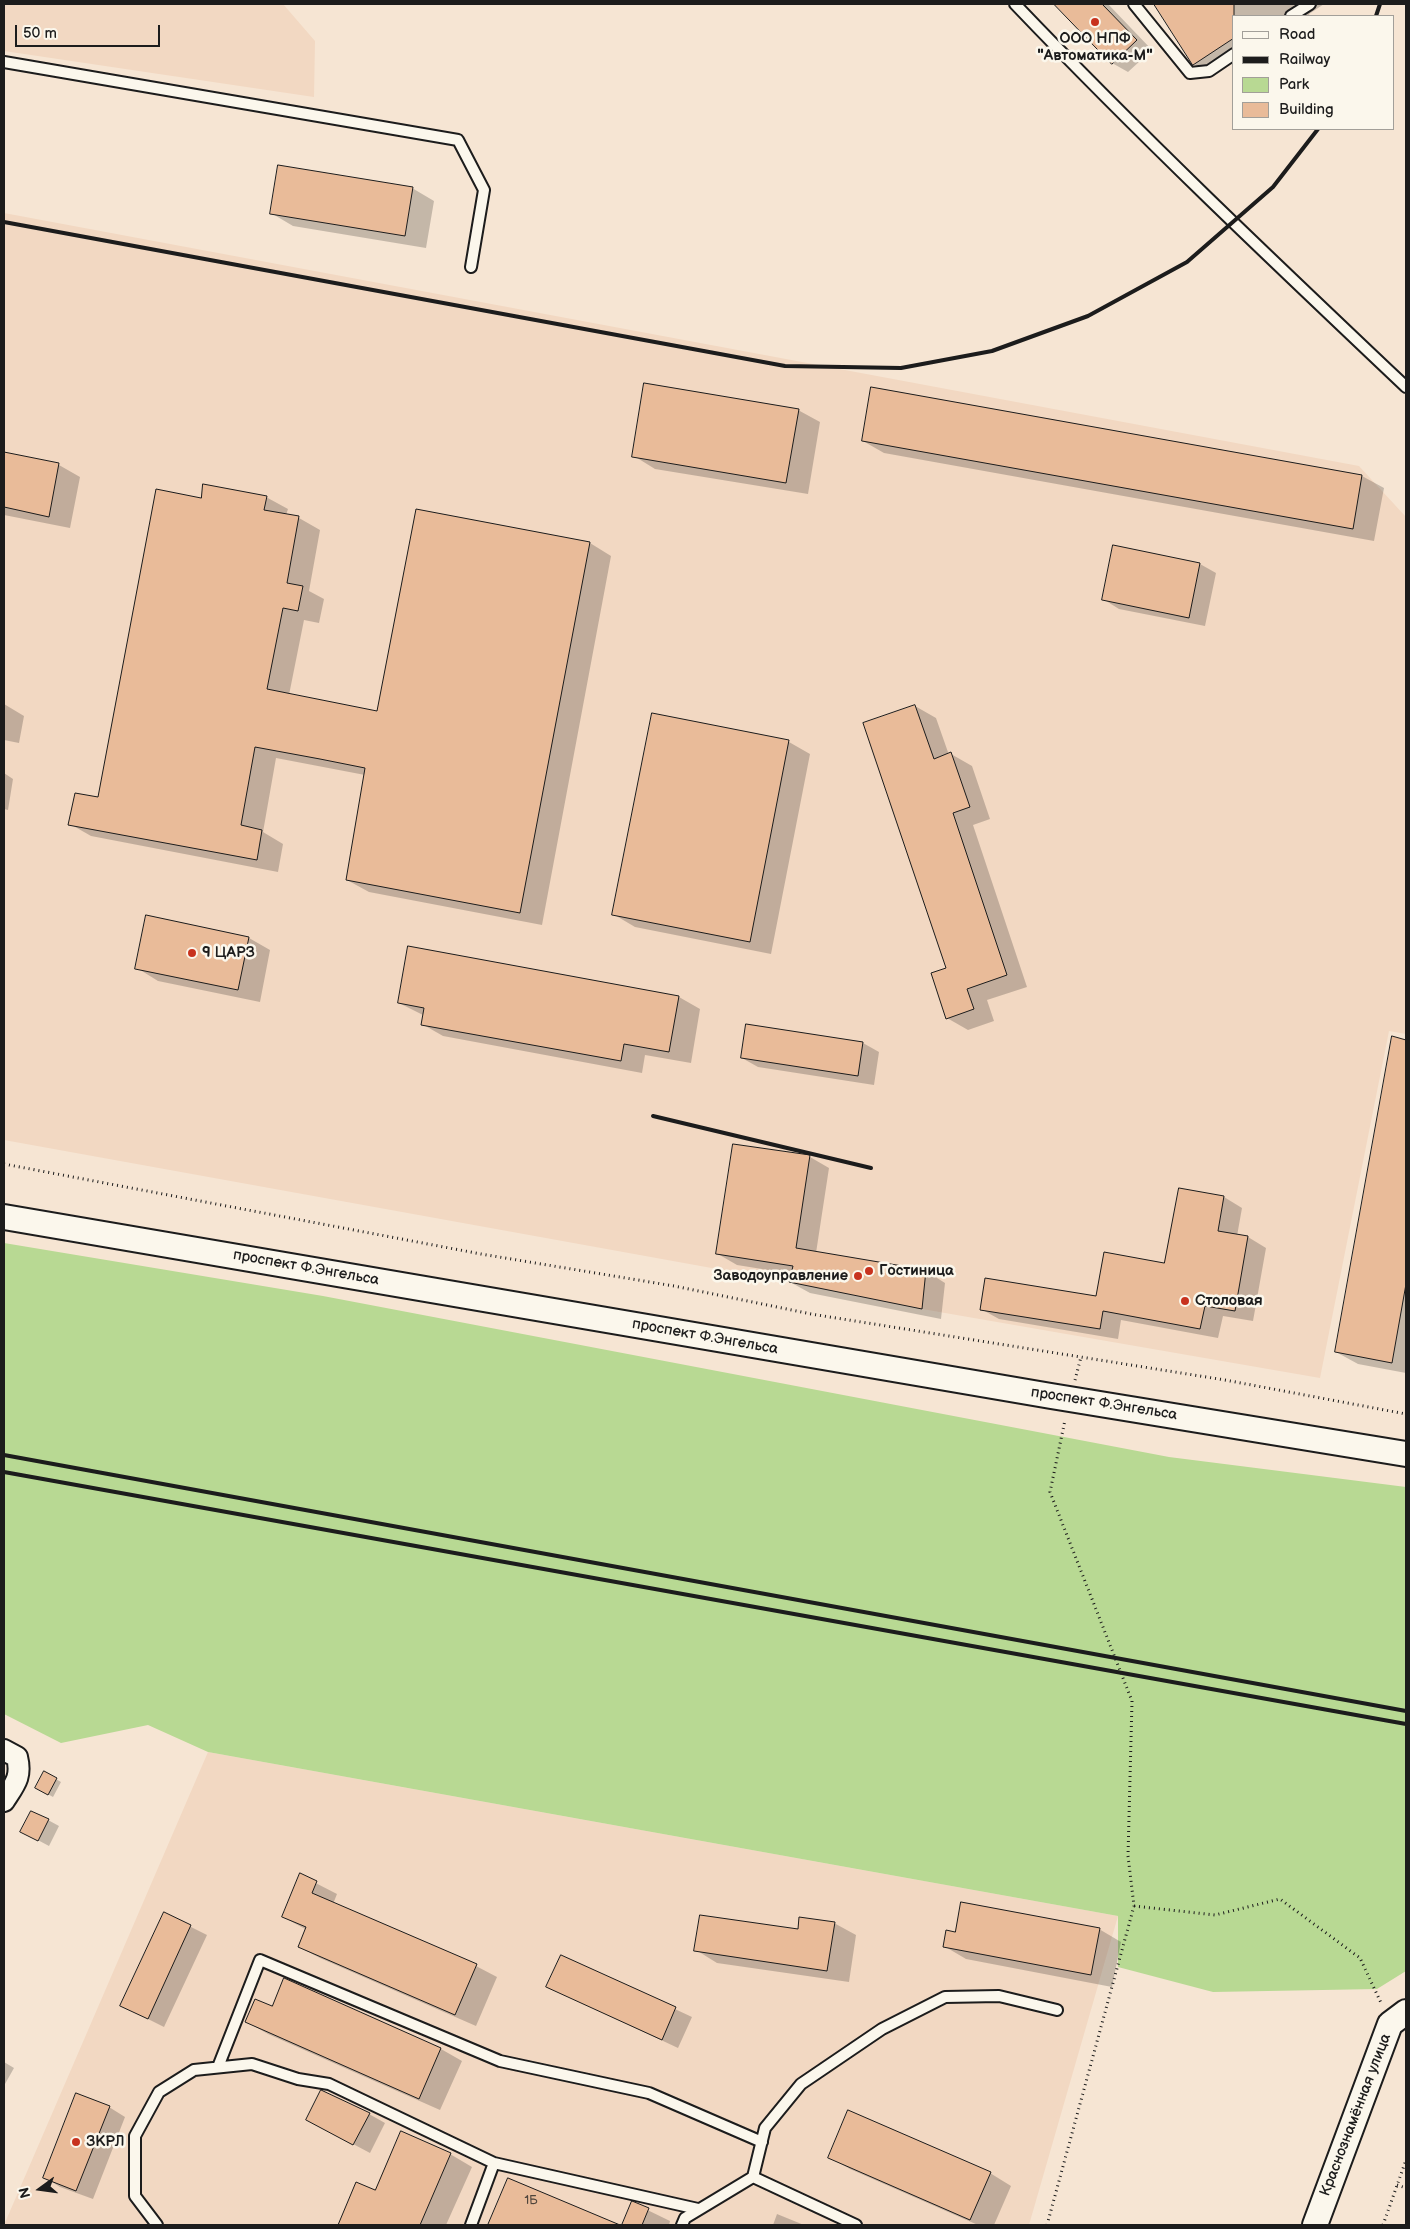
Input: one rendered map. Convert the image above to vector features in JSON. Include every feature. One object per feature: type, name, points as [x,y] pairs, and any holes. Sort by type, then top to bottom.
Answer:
[{"type":"street","name":"проспект Ф.Энгельса","points":[[4,1217],[1070,1399],[1406,1454]]},
{"type":"street","points":[[4,1800],[16,1783],[20,1770],[10,1754]]},
{"type":"street","name":"Краснознамённая улица","points":[[1315,2225],[1398,2018]]},
{"type":"lane","points":[[1015,4],[1103,96],[1406,387]]},
{"type":"lane","points":[[1134,4],[1190,74],[1209,71],[1232,55]]},
{"type":"lane","points":[[1293,15],[1310,4]]},
{"type":"lane","points":[[4,62],[458,140],[484,190],[471,267]]},
{"type":"lane","points":[[218,2067],[260,1960],[500,2061],[649,2093],[762,2142]]},
{"type":"lane","points":[[682,2225],[685,2218],[698,2209],[753,2177],[765,2128],[802,2084],[882,2029],[945,1998],[999,1996],[1057,2010]]},
{"type":"lane","points":[[157,2225],[135,2196],[135,2136],[159,2092],[194,2070],[252,2064],[298,2079],[329,2084],[494,2163],[698,2209]]},
{"type":"lane","points":[[471,2225],[494,2163]]},
{"type":"lane","points":[[753,2177],[856,2225]]},
{"type":"path","points":[[4,1164],[481,1254],[674,1286],[811,1314],[1225,1380],[1406,1414]]},
{"type":"path","points":[[1048,2225],[1134,1906],[1128,1856],[1132,1700],[1050,1492],[1081,1357]]},
{"type":"path","points":[[1134,1906],[1215,1915],[1280,1899],[1360,1958],[1398,2018]]},
{"type":"path","points":[[1383,2225],[1406,2160]]},
{"type":"path","points":[[1397,2185],[1406,2188]]},
{"type":"shaded area","points":[[4,4],[283,4],[315,41],[314,97],[4,51]]},
{"type":"shaded area","points":[[4,213],[1359,466],[1406,517],[1406,1034],[1389,1031],[1320,1378],[922,1309],[789,1282],[4,1140]]},
{"type":"shaded area","points":[[208,1752],[1118,1916],[1029,2225],[4,2225]]},
{"type":"green space","points":[[4,1243],[323,1296],[1169,1457],[1406,1487],[1406,1971],[1377,1989],[1213,1992],[1118,1967],[1118,1916],[208,1752],[148,1725],[61,1743],[4,1714]]},
{"type":"building","name":"ООО НПФ \"Автоматика-М\"","points":[[1054,4],[1102,4],[1137,40],[1112,64]]},
{"type":"building","points":[[1154,4],[1234,4],[1232,39],[1193,65]]},
{"type":"building","points":[[278,165],[413,187],[405,236],[270,214]]},
{"type":"building","points":[[644,383],[799,409],[786,483],[632,457]]},
{"type":"building","points":[[871,387],[1362,475],[1353,529],[862,441]]},
{"type":"building","points":[[4,452],[59,463],[49,517],[4,507]]},
{"type":"building","points":[[203,484],[267,496],[264,510],[299,516],[287,583],[303,586],[298,611],[283,608],[267,689],[377,711],[416,509],[590,542],[520,913],[346,880],[365,768],[320,759],[255,747],[241,825],[262,830],[257,860],[68,825],[75,793],[98,797],[156,489],[201,498]]},
{"type":"building","points":[[1113,545],[1200,563],[1189,618],[1102,600]]},
{"type":"building","points":[[915,705],[934,759],[951,752],[970,807],[953,813],[1007,975],[967,989],[974,1009],[946,1019],[931,973],[946,968],[863,723]]},
{"type":"building","points":[[652,713],[789,740],[750,942],[612,915]]},
{"type":"building","name":"9 ЦАРЗ","points":[[146,915],[249,937],[238,990],[135,969]]},
{"type":"building","points":[[408,946],[679,996],[669,1052],[624,1044],[621,1061],[421,1025],[424,1008],[398,1003]]},
{"type":"building","points":[[746,1024],[863,1042],[858,1076],[741,1058]]},
{"type":"building","points":[[1392,1036],[1406,1040],[1406,1284],[1392,1363],[1335,1352]]},
{"type":"building","points":[[733,1144],[810,1155],[796,1248],[926,1270],[922,1309],[789,1282],[793,1266],[716,1254]]},
{"type":"building","points":[[1179,1188],[1224,1196],[1218,1231],[1248,1236],[1235,1311],[1205,1306],[1200,1329],[1103,1311],[1100,1329],[980,1310],[985,1278],[1096,1296],[1104,1252],[1164,1263]]},
{"type":"building","points":[[44,1771],[57,1778],[48,1795],[35,1788]]},
{"type":"building","points":[[31,1811],[49,1819],[38,1841],[20,1832]]},
{"type":"building","points":[[300,1873],[317,1881],[312,1893],[477,1964],[455,2015],[298,1947],[306,1927],[282,1917]]},
{"type":"building","points":[[961,1902],[1100,1928],[1091,1975],[943,1947],[946,1930],[955,1932]]},
{"type":"building","points":[[164,1912],[191,1925],[148,2019],[120,2006]]},
{"type":"building","points":[[700,1915],[798,1929],[799,1917],[835,1922],[827,1971],[694,1951]]},
{"type":"building","points":[[561,1955],[676,2007],[662,2040],[546,1987]]},
{"type":"building","points":[[284,1978],[441,2048],[419,2099],[245,2022],[255,1999],[272,2006]]},
{"type":"building","points":[[321,2090],[370,2113],[353,2145],[306,2120]]},
{"type":"building","name":"ЗКРЛ","points":[[76,2093],[110,2106],[76,2191],[43,2178]]},
{"type":"building","points":[[848,2110],[991,2172],[970,2220],[828,2158]]},
{"type":"building","points":[[401,2131],[451,2153],[420,2225],[338,2225],[356,2182],[375,2190]]},
{"type":"building","points":[[508,2178],[620,2225],[488,2225]]},
{"type":"building","points":[[632,2201],[649,2208],[642,2225],[622,2225]]},
{"type":"railway","points":[[1376,15],[1380,4]]},
{"type":"railway","points":[[4,222],[785,366],[901,368],[992,351],[1088,316],[1187,262],[1273,187],[1317,130]]},
{"type":"railway","points":[[653,1116],[871,1168]]},
{"type":"railway","points":[[4,1455],[1406,1711]]},
{"type":"railway","points":[[4,1472],[1406,1724]]},
{"type":"place","name":"ООО НПФ \"Автоматика-М\"","points":[[1095,22]]},
{"type":"place","name":"9 ЦАРЗ","points":[[192,953]]},
{"type":"place","name":"Гостиница","points":[[869,1271]]},
{"type":"place","name":"Заводоуправление","points":[[858,1276]]},
{"type":"place","name":"Столовая","points":[[1185,1301]]},
{"type":"place","name":"ЗКРЛ","points":[[76,2142]]}]
